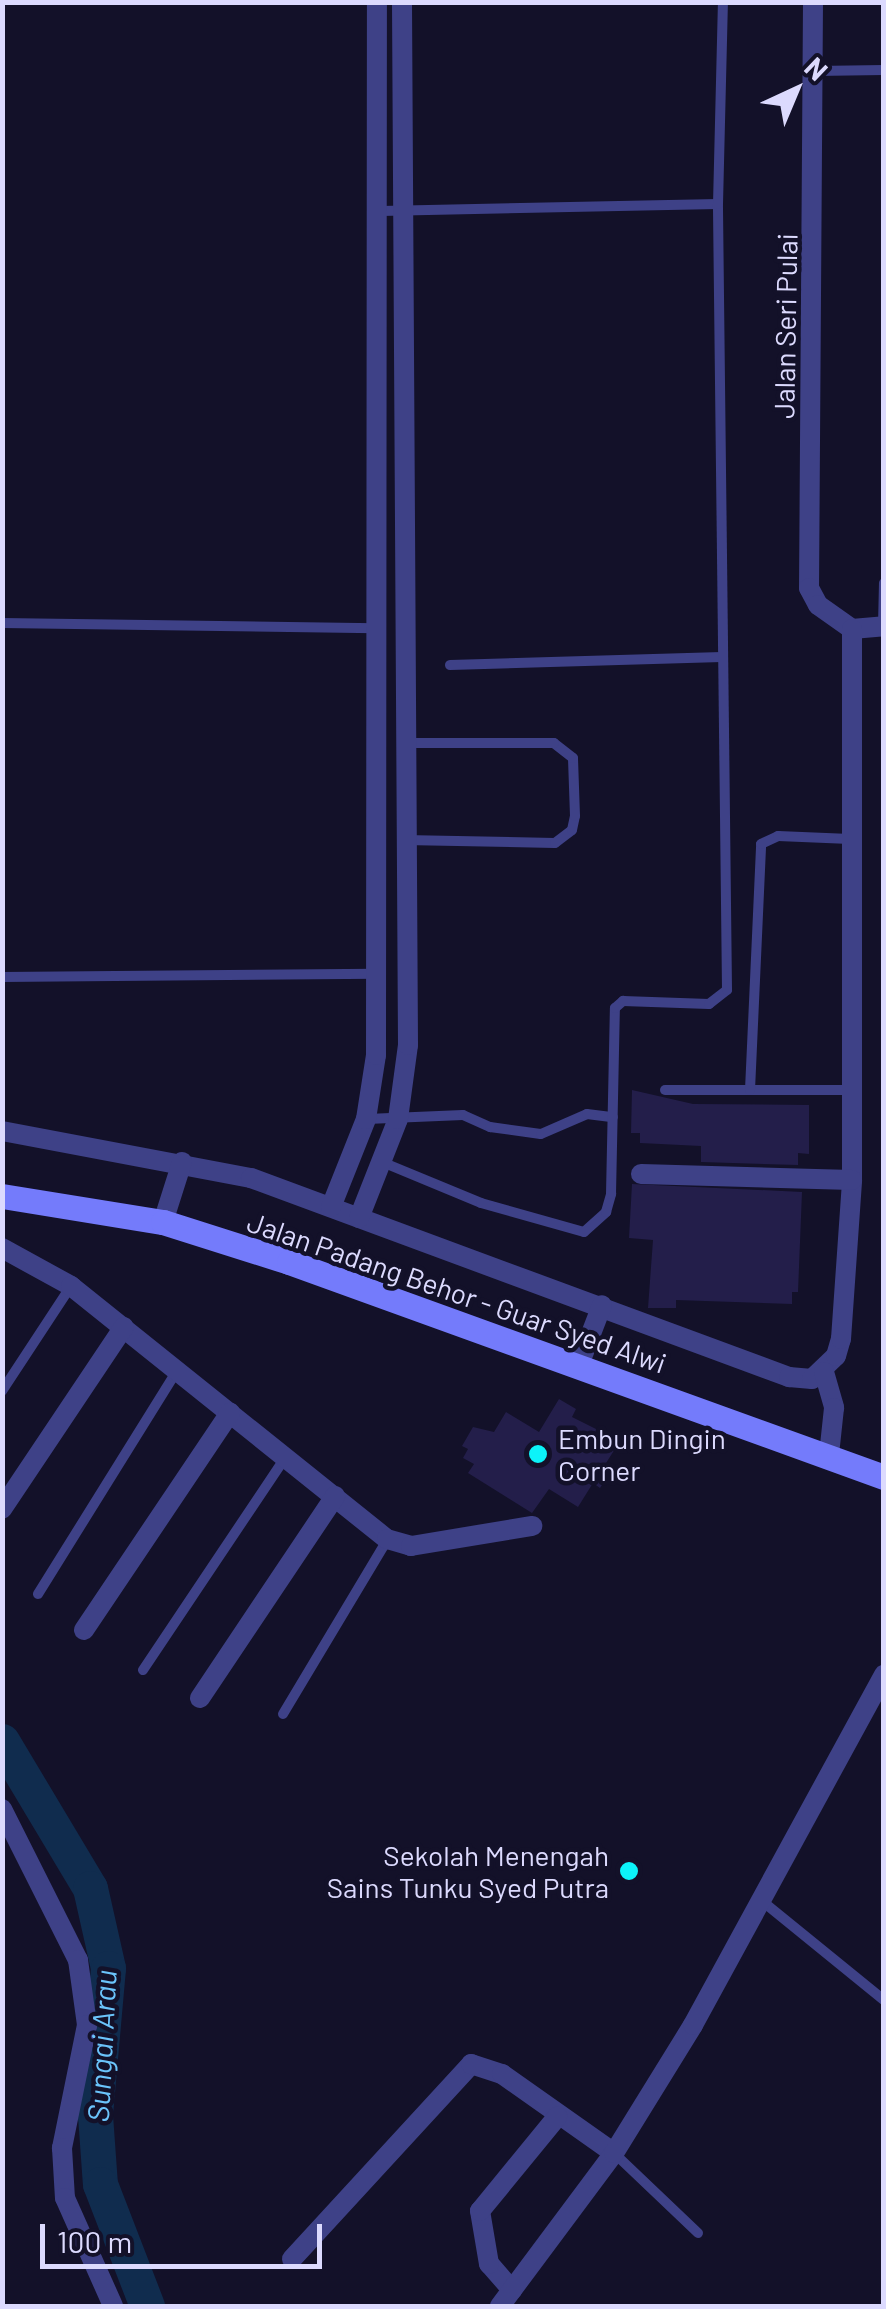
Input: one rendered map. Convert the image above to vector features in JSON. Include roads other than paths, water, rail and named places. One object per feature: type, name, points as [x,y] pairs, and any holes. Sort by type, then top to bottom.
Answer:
[{"type":"main road","name":"Jalan Padang Behor - Guar Syed Alwi","points":[[2,1196],[162,1222],[579,1365],[884,1478]]},
{"type":"street","points":[[331,1207],[366,1119],[378,974],[381,211],[377,2]]},
{"type":"street","points":[[359,1218],[398,1119],[408,1045],[403,840],[406,209],[402,2]]},
{"type":"street","name":"Jalan Seri Pulai","points":[[813,2],[809,588],[818,605],[852,629]]},
{"type":"street","points":[[2,1131],[182,1162],[331,1207],[789,1377],[812,1379],[824,1372],[842,1339],[852,1180],[852,629],[883,626]]},
{"type":"street","points":[[162,1222],[182,1162]]},
{"type":"street","points":[[642,1174],[852,1180]]},
{"type":"street","points":[[2,1248],[71,1286],[387,1539],[411,1546],[532,1526]]},
{"type":"street","points":[[579,1365],[602,1305]]},
{"type":"street","points":[[2,1510],[124,1328]]},
{"type":"street","points":[[824,1372],[834,1408],[829,1456]]},
{"type":"street","points":[[84,1630],[230,1412]]},
{"type":"street","points":[[200,1698],[335,1496]]},
{"type":"street","points":[[557,2116],[480,2211],[489,2264],[506,2298],[614,2154],[876,1710],[884,1675]]},
{"type":"street","points":[[2,1809],[12,1847],[66,1927],[80,1974],[86,2025],[62,2148],[64,2198],[113,2306]]},
{"type":"street","points":[[292,2259],[471,2064],[502,2074],[614,2154]]},
{"type":"lane","points":[[382,1162],[481,1203],[584,1232],[606,1212],[612,1194],[615,1008],[623,1000],[709,1004],[726,990],[718,204],[722,2]]},
{"type":"lane","points":[[815,71],[884,70]]},
{"type":"lane","points":[[381,211],[718,204]]},
{"type":"lane","points":[[883,626],[884,583]]},
{"type":"lane","points":[[2,622],[380,628]]},
{"type":"lane","points":[[450,665],[722,657]]},
{"type":"lane","points":[[403,840],[555,843],[572,830],[575,816],[573,758],[554,743],[405,744]]},
{"type":"lane","points":[[750,1090],[761,844],[778,836],[850,839]]},
{"type":"lane","points":[[2,976],[378,974]]},
{"type":"lane","points":[[665,1090],[851,1090]]},
{"type":"lane","points":[[366,1119],[462,1115],[490,1127],[541,1134],[587,1114],[614,1118]]},
{"type":"lane","points":[[2,1390],[71,1286]]},
{"type":"lane","points":[[38,1594],[176,1372]]},
{"type":"lane","points":[[143,1670],[285,1458]]},
{"type":"lane","points":[[283,1714],[387,1539]]},
{"type":"lane","points":[[761,1900],[884,2000]]},
{"type":"lane","points":[[614,2154],[698,2233]]},
{"type":"waterway","name":"Sungai Arau","points":[[2,1741],[90,1888],[108,1968],[95,2115],[100,2184],[147,2306]]},
{"type":"place","name":"Embun Dingin Corner","points":[[538,1454]]},
{"type":"place","name":"Sekolah Menengah Sains Tunku Syed Putra","points":[[629,1871]]}]
